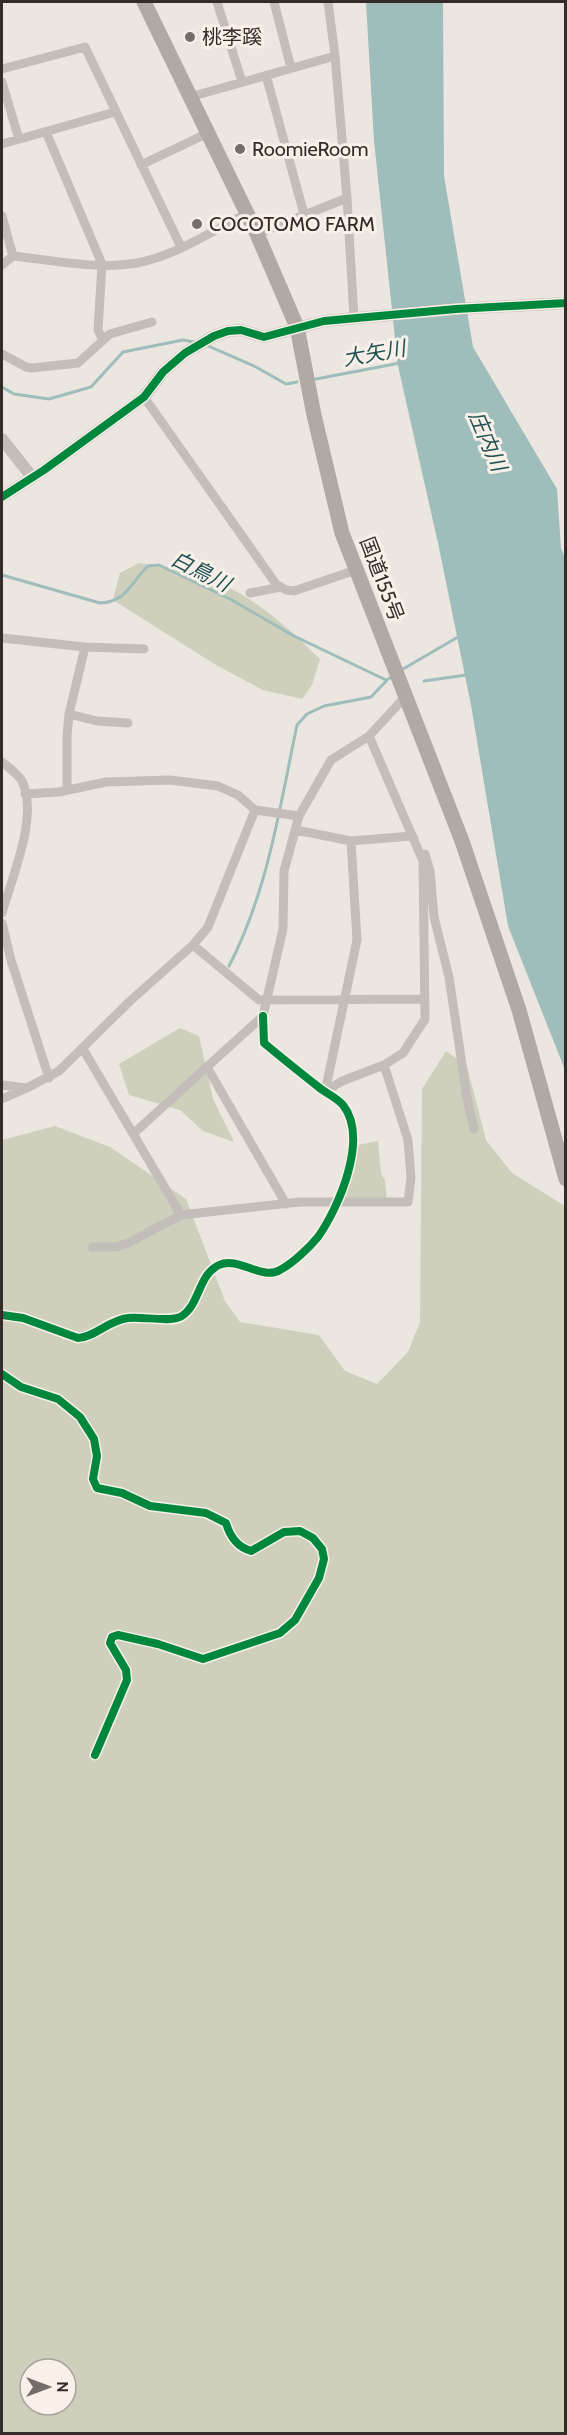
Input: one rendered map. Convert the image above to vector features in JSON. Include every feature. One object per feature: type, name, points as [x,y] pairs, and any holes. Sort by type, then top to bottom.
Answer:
[{"type":"highway","name":"国道155号","points":[[144,2],[256,234],[297,327],[333,499],[356,570],[462,841],[519,1010],[566,1179]]},
{"type":"street","points":[[217,2],[242,82]]},
{"type":"street","points":[[274,2],[291,68]]},
{"type":"street","points":[[328,2],[347,198],[354,318]]},
{"type":"street","points":[[2,69],[85,47],[181,247]]},
{"type":"street","points":[[190,97],[335,56]]},
{"type":"street","points":[[266,75],[304,214]]},
{"type":"street","points":[[2,82],[19,139]]},
{"type":"street","points":[[2,144],[115,112]]},
{"type":"street","points":[[46,132],[102,264],[98,330],[103,340]]},
{"type":"street","points":[[141,165],[206,134]]},
{"type":"street","points":[[256,234],[347,198]]},
{"type":"street","points":[[2,265],[13,256],[102,264],[141,262],[181,247],[246,214]]},
{"type":"street","points":[[2,216],[13,256]]},
{"type":"street","points":[[2,497],[144,397],[163,372],[185,353],[214,336],[241,330],[264,337],[324,321],[456,309],[566,303]]},
{"type":"street","points":[[2,354],[32,368],[78,363],[110,334],[152,322]]},
{"type":"street","points":[[144,397],[276,584],[294,591],[356,570]]},
{"type":"street","points":[[2,440],[32,477]]},
{"type":"street","points":[[250,592],[281,587]]},
{"type":"street","points":[[2,638],[85,647],[144,649]]},
{"type":"street","points":[[67,790],[69,714],[85,647]]},
{"type":"street","points":[[2,1315],[24,1318],[78,1338],[85,1338],[124,1318],[141,1316],[171,1319],[181,1316],[190,1307],[207,1274],[220,1264],[234,1264],[271,1274],[279,1271],[316,1239],[351,1168],[351,1119],[342,1104],[264,1043],[265,1001],[283,929],[284,871],[296,830],[294,815],[331,760],[369,736],[406,696]]},
{"type":"street","points":[[69,714],[97,721],[128,723]]},
{"type":"street","points":[[325,1092],[342,1081],[384,1065],[403,1053],[425,1019],[423,861],[369,736]]},
{"type":"street","points":[[2,762],[22,780],[27,830],[2,912]]},
{"type":"street","points":[[25,794],[67,790],[106,782],[170,780],[206,783],[229,790],[255,810],[294,815]]},
{"type":"street","points":[[2,1100],[59,1071],[130,1001],[194,945],[208,927],[255,810]]},
{"type":"street","points":[[296,830],[351,841],[412,836],[421,844],[429,860],[434,918],[451,986],[467,1098],[474,1130]]},
{"type":"street","points":[[325,1092],[357,940],[351,841]]},
{"type":"street","points":[[2,923],[10,960],[49,1078]]},
{"type":"street","points":[[194,945],[259,1000],[425,999]]},
{"type":"street","points":[[134,1134],[263,1017]]},
{"type":"street","points":[[83,1049],[181,1215]]},
{"type":"street","points":[[92,1247],[116,1247],[128,1243],[181,1215],[336,1201],[408,1202],[411,1177],[408,1140],[384,1065]]},
{"type":"street","points":[[207,1067],[286,1204]]},
{"type":"street","points":[[2,1085],[27,1088]]},
{"type":"street","points":[[2,1374],[21,1387],[58,1399],[80,1417],[94,1439],[97,1456],[93,1479],[98,1488],[122,1493],[150,1506],[207,1513],[226,1523],[235,1542],[251,1551],[284,1532],[300,1531],[313,1538],[322,1550],[324,1559],[319,1578],[295,1620],[288,1628],[272,1638],[202,1659],[158,1644],[118,1635],[112,1637],[110,1643],[126,1670],[127,1680],[95,1755]]},
{"type":"green space","points":[[139,563],[181,569],[213,580],[247,597],[292,632],[320,659],[312,685],[302,699],[263,690],[216,665],[113,600],[120,573]]},
{"type":"green space","points":[[180,1028],[199,1036],[213,1099],[234,1142],[203,1131],[180,1110],[129,1095],[119,1064]]},
{"type":"green space","points":[[446,1051],[467,1066],[486,1140],[512,1173],[565,1206],[565,2433],[2,2434],[2,1140],[55,1126],[110,1147],[186,1199],[225,1301],[240,1322],[319,1335],[345,1371],[377,1384],[408,1352],[420,1322],[422,1089]]},
{"type":"green space","points":[[378,1141],[381,1174],[385,1180],[387,1202],[336,1201],[352,1146]]},
{"type":"water","name":"庄内川","points":[[366,2],[443,2],[444,176],[473,347],[557,489],[561,548],[566,560],[565,1070],[508,926],[471,705],[438,543],[398,366],[374,141]]},
{"type":"waterway","name":"大矢川","points":[[2,387],[14,394],[49,399],[91,387],[123,352],[183,340],[194,342]]},
{"type":"waterway","name":"大矢川","points":[[206,345],[256,367],[286,384],[297,382]]},
{"type":"waterway","name":"大矢川","points":[[316,379],[400,363]]},
{"type":"waterway","name":"白鳥川","points":[[2,575],[100,603],[116,599],[148,566],[159,565],[230,599],[294,636],[386,680],[390,678]]},
{"type":"waterway","name":"白鳥川","points":[[403,669],[458,637]]},
{"type":"waterway","points":[[424,681],[466,675]]},
{"type":"waterway","points":[[229,966],[254,908],[263,878],[297,725],[307,714],[324,706],[371,697],[388,679]]},
{"type":"cycle path","points":[[2,497],[44,470],[144,397],[163,372],[185,353],[214,336],[228,331],[241,330],[264,337],[324,321],[456,309],[566,303]]},
{"type":"cycle path","points":[[2,1315],[23,1318],[78,1338],[90,1335],[121,1319],[177,1318],[188,1311],[207,1276],[219,1265],[234,1264],[273,1273],[290,1263],[318,1237],[342,1191],[348,1172],[353,1135],[350,1119],[341,1103],[264,1043],[263,1016]]},
{"type":"cycle path","points":[[2,1374],[21,1387],[58,1399],[80,1417],[94,1439],[97,1456],[93,1479],[97,1488],[122,1493],[150,1506],[206,1513],[226,1523],[235,1541],[251,1551],[284,1532],[300,1531],[313,1538],[322,1549],[324,1559],[319,1578],[295,1620],[280,1633],[203,1659],[158,1644],[118,1635],[112,1637],[110,1643],[126,1670],[127,1680],[95,1755]]},
{"type":"place","name":"桃李蹊","points":[[190,37]]},
{"type":"place","name":"RoomieRoom","points":[[240,149]]},
{"type":"place","name":"COCOTOMO FARM","points":[[197,224]]}]
